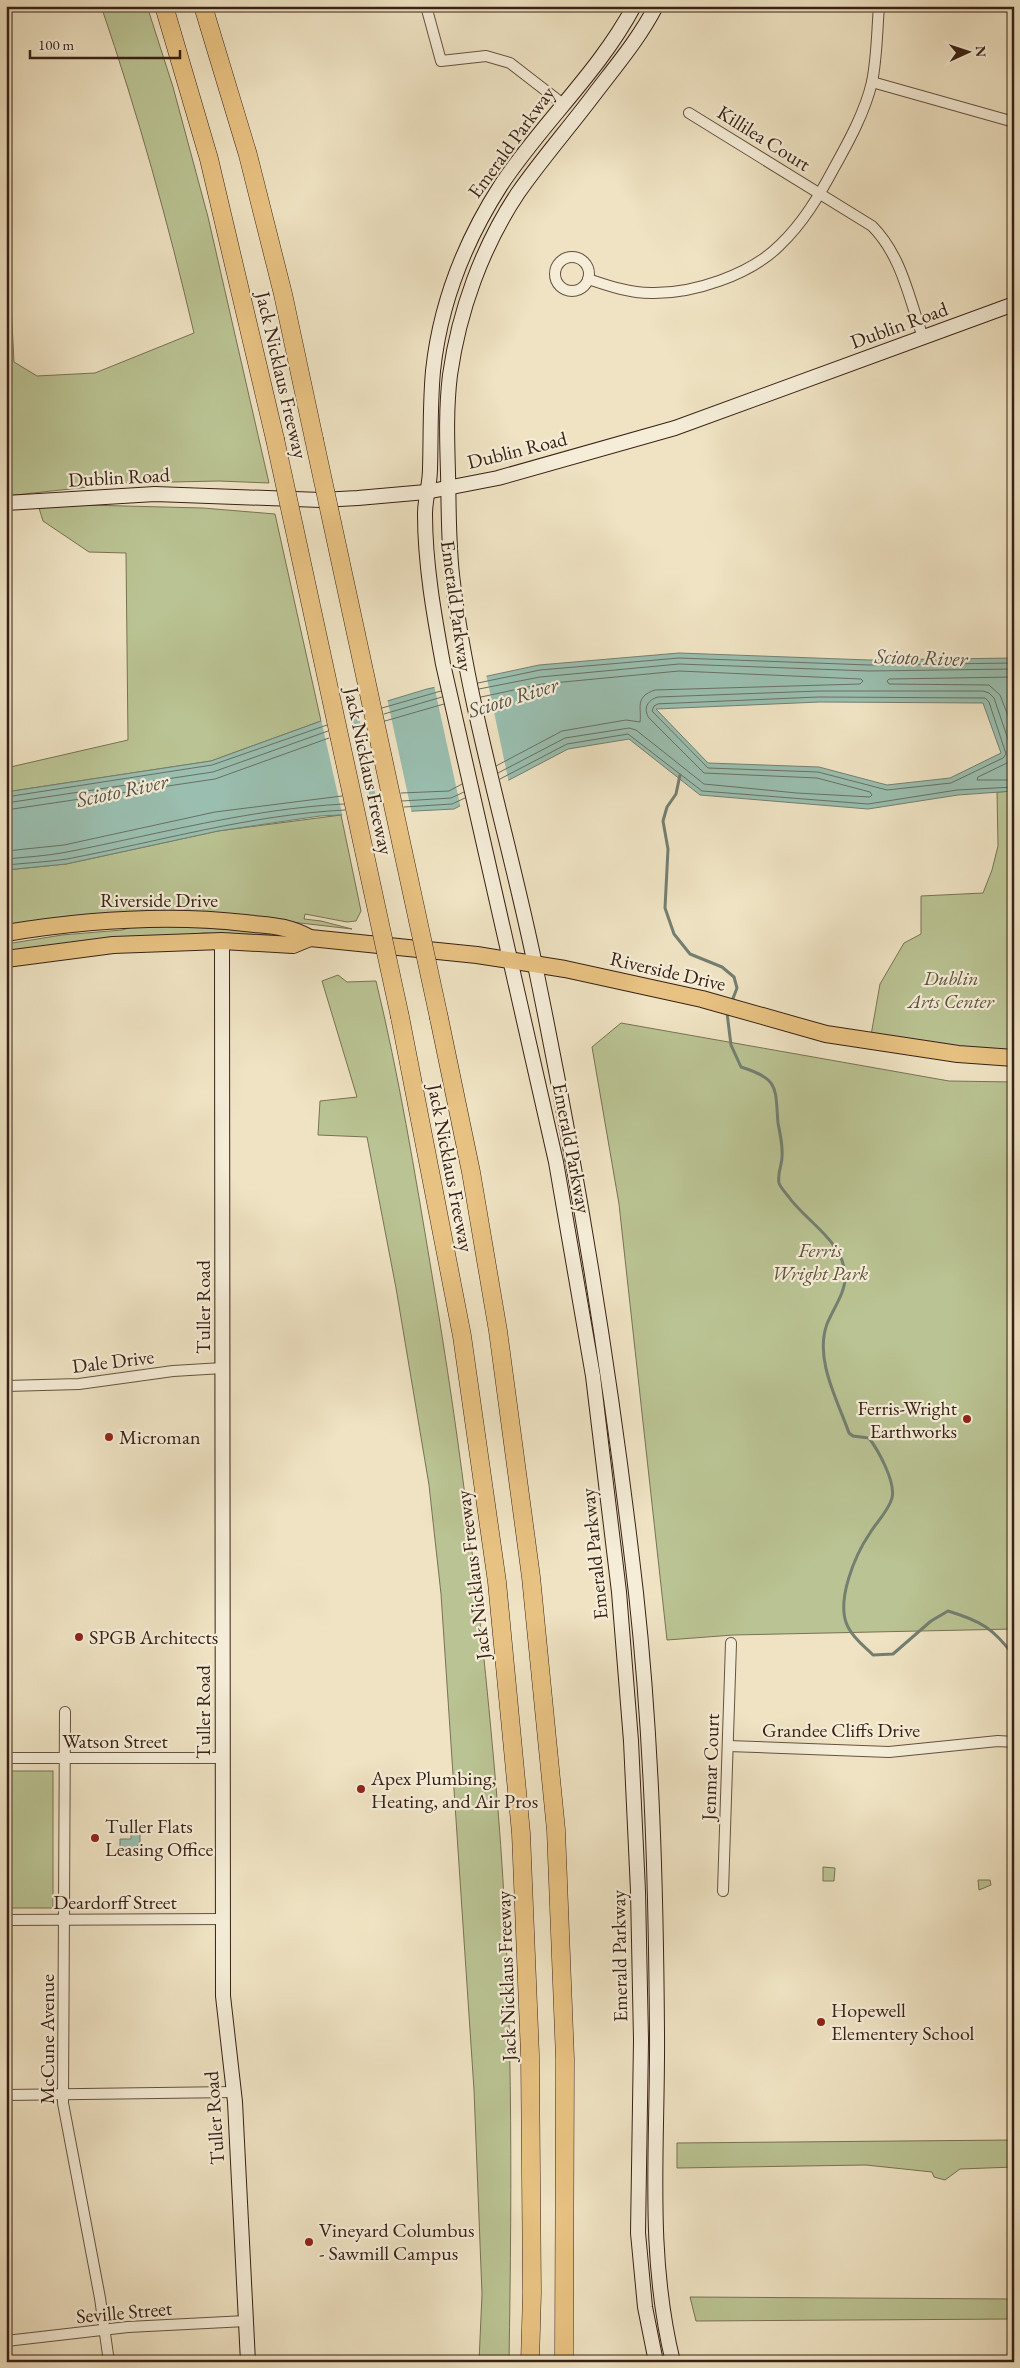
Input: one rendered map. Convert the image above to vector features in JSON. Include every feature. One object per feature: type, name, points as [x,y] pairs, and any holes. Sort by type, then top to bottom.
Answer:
[{"type":"highway","name":"Jack Nicklaus Freeway","points":[[164,6],[209,160],[275,439],[400,1017],[462,1336],[498,1592],[521,1833],[530,2046],[532,2294],[530,2362]]},
{"type":"highway","name":"Jack Nicklaus Freeway","points":[[203,6],[248,155],[283,294],[439,1018],[470,1172],[500,1350],[531,1577],[556,1830],[565,2059],[564,2362]]},
{"type":"main road","name":"Emerald Parkway","points":[[634,6],[614,38],[503,183],[483,215],[468,246],[446,304],[433,371],[429,442],[430,471],[426,492],[427,552],[436,626],[443,664],[558,1172],[593,1376],[619,1592],[631,1741],[638,1891],[641,2040],[638,2233],[645,2307],[656,2362]]},
{"type":"main road","name":"Emerald Parkway","points":[[656,6],[632,46],[519,192],[498,226],[468,297],[455,345],[446,418],[449,550],[466,661],[535,964],[572,1160],[609,1374],[637,1600],[648,1740],[655,1890],[657,2040],[654,2232],[661,2304],[673,2362]]},
{"type":"main road","name":"Dublin Road","points":[[6,503],[178,494],[321,500],[426,492],[498,478],[676,428],[1014,304]]},
{"type":"main road","name":"Riverside Drive","points":[[6,933],[86,922],[185,918],[291,928],[310,938],[477,955],[535,964],[702,999],[826,1034],[958,1054],[1014,1058]]},
{"type":"main road","name":"Riverside Drive","points":[[6,959],[113,945],[222,941],[293,944],[310,938]]},
{"type":"main road","name":"Tuller Road","points":[[222,941],[222,1758],[224,2016],[234,2092],[248,2362]]},
{"type":"street","points":[[426,6],[441,61],[486,56],[510,63],[563,104]]},
{"type":"street","points":[[588,279],[620,289],[651,294],[694,288],[738,274],[759,262],[780,246],[806,216],[853,134],[872,82],[879,6]]},
{"type":"street","points":[[872,82],[1014,122]]},
{"type":"street","name":"Killilea Court","points":[[689,113],[863,219],[888,245],[901,273],[923,337]]},
{"type":"street","name":"Dale Drive","points":[[6,1386],[79,1384],[173,1371],[223,1368]]},
{"type":"street","name":"Jenmar Court","points":[[723,1891],[731,1643]]},
{"type":"street","name":"McCune Avenue","points":[[65,1712],[64,2114],[109,2362]]},
{"type":"street","name":"Grandee Cliffs Drive","points":[[728,1746],[889,1752],[1014,1742]]},
{"type":"street","name":"Watson Street","points":[[6,1758],[222,1758]]},
{"type":"street","name":"Deardorff Street","points":[[6,1920],[223,1919]]},
{"type":"street","points":[[6,2095],[234,2092]]},
{"type":"street","name":"Seville Street","points":[[6,2340],[128,2327],[246,2321]]},
{"type":"green space","points":[[101,6],[147,6],[173,87],[208,217],[269,483],[219,481],[125,483],[6,496],[6,272],[10,285],[14,362],[37,376],[95,373],[194,333],[152,168]]},
{"type":"green space","points":[[86,505],[203,508],[275,514],[321,721],[211,761],[6,792],[6,768],[128,740],[126,553],[89,552],[43,521],[39,508]]},
{"type":"green space","name":"Dublin Arts Center","points":[[1014,791],[1014,1058],[870,1041],[880,984],[904,943],[921,934],[921,896],[983,893],[992,870],[998,846],[997,792]]},
{"type":"green space","points":[[341,815],[361,911],[356,921],[347,922],[305,914],[304,919],[321,921],[352,929],[231,915],[6,927],[6,870],[66,864],[218,831]]},
{"type":"green space","points":[[143,924],[270,932],[270,935],[204,933],[6,953],[6,944],[62,935],[122,930]]},
{"type":"green space","points":[[338,975],[347,982],[376,981],[419,1197],[442,1337],[471,1539],[492,1742],[503,1879],[509,2017],[511,2155],[509,2362],[479,2362],[482,2294],[474,2090],[441,1594],[429,1485],[396,1288],[367,1137],[318,1135],[320,1101],[357,1097],[322,981]]},
{"type":"green space","name":"Ferris Wright Park","points":[[621,1023],[949,1081],[1014,1082],[1014,1629],[733,1635],[667,1640],[619,1204],[592,1047]]},
{"type":"green space","points":[[6,1771],[53,1771],[53,1908],[6,1908]]},
{"type":"green space","points":[[823,1867],[835,1868],[834,1881],[823,1881]]},
{"type":"green space","points":[[978,1880],[990,1880],[991,1885],[979,1890]]},
{"type":"green space","points":[[1014,2140],[1014,2167],[960,2169],[945,2180],[934,2177],[932,2172],[866,2165],[677,2168],[677,2143]]},
{"type":"green space","points":[[690,2297],[1014,2299],[1014,2319],[696,2321]]},
{"type":"water","name":"Scioto River","points":[[679,653],[869,660],[1014,658],[1014,791],[958,795],[868,809],[700,795],[629,739],[568,749],[454,809],[320,816],[218,831],[66,864],[6,870],[6,792],[211,761],[321,721],[427,689],[539,665]],"holes":[[[820,702],[983,703],[1001,753],[950,778],[887,785],[819,767],[708,763],[656,709]]]},
{"type":"water","points":[[131,1828],[136,1828],[140,1832],[140,1843],[131,1852],[124,1852],[120,1848],[120,1839],[131,1839]]},
{"type":"pier","points":[[486,674],[509,783],[461,809],[434,685]]},
{"type":"pier","points":[[387,698],[412,814],[380,816],[357,708]]},
{"type":"pier","points":[[350,710],[374,816],[343,818],[321,719]]},
{"type":"waterway","points":[[680,775],[676,794],[667,807],[663,821],[668,849],[665,908],[674,934],[690,954],[722,967],[734,977],[737,988],[732,1001]]},
{"type":"waterway","points":[[727,1013],[731,1045],[741,1067],[763,1076],[773,1086],[782,1148],[780,1185],[795,1205],[832,1243],[844,1265],[845,1278],[843,1289],[827,1324],[824,1337],[825,1365],[849,1433],[853,1436],[869,1438],[889,1475],[893,1491],[892,1498],[885,1512],[858,1553],[848,1579],[844,1605],[848,1627],[856,1639],[873,1655],[893,1654],[931,1621],[948,1611],[969,1618],[986,1627],[993,1632],[1014,1656]]},
{"type":"place","name":"Ferris-Wright Earthworks","points":[[967,1419]]},
{"type":"place","name":"Microman","points":[[109,1437]]},
{"type":"place","name":"SPGB Architects","points":[[79,1637]]},
{"type":"place","name":"Apex Plumbing, Heating, and Air Pros","points":[[361,1789]]},
{"type":"place","name":"Tuller Flats Leasing Office","points":[[95,1838]]},
{"type":"place","name":"Hopewell Elementery School","points":[[821,2022]]},
{"type":"place","name":"Vineyard Columbus - Sawmill Campus","points":[[309,2242]]}]
